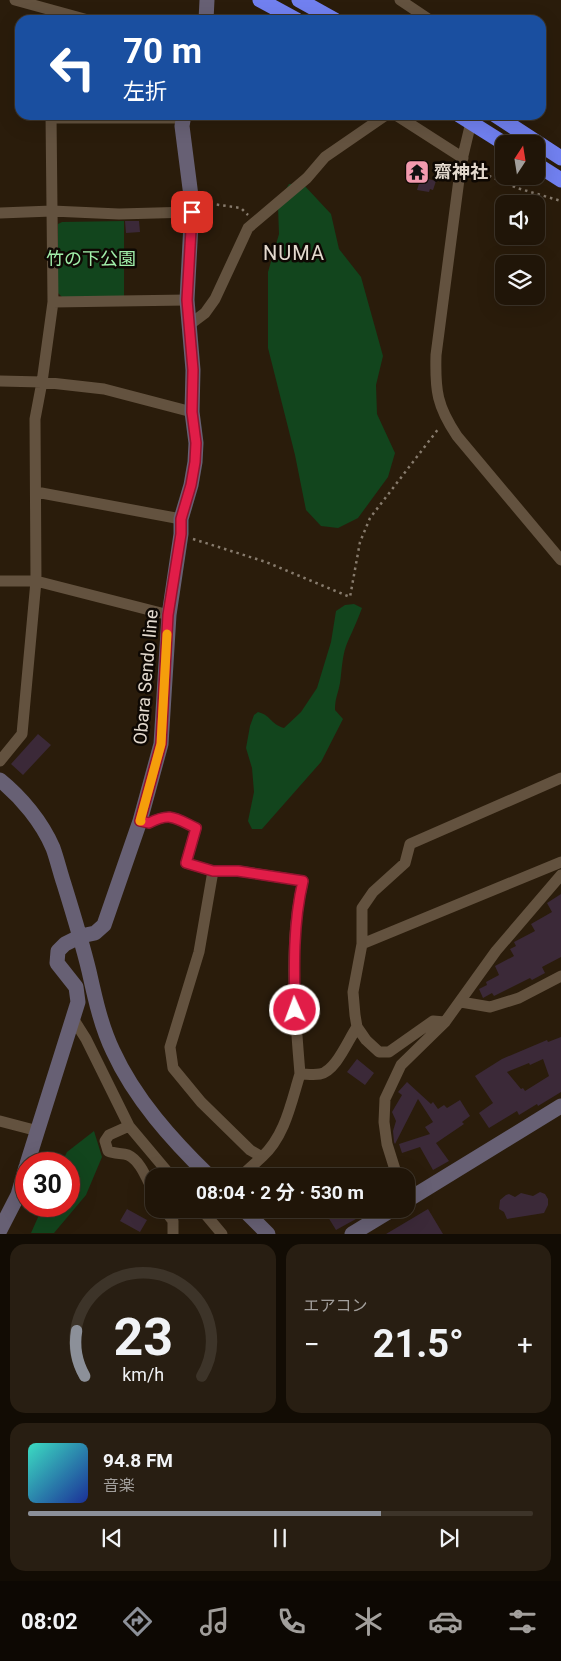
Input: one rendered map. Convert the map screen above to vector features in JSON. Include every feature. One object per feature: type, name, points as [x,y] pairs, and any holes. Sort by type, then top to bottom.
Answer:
[{"type":"highway","points":[[260,0],[288,15]]},
{"type":"highway","points":[[299,0],[326,15]]},
{"type":"highway","points":[[467,120],[495,138]]},
{"type":"highway","points":[[504,120],[561,158]]},
{"type":"highway","points":[[545,170],[561,180]]},
{"type":"main road","points":[[206,15],[207,0]]},
{"type":"main road","name":"Obara Sendo line","points":[[31,1152],[74,1020],[78,1002],[76,987],[57,963],[58,951],[65,944],[81,936],[95,933],[104,925],[140,821],[161,744],[168,615],[181,527],[195,462],[196,443],[192,412],[193,370],[187,300],[192,204],[182,126],[183,120]]},
{"type":"main road","points":[[0,780],[13,790],[34,815],[52,847],[81,936],[99,1014],[113,1051],[133,1088],[154,1117],[201,1168]]},
{"type":"main road","points":[[415,1195],[561,1106]]},
{"type":"main road","name":"Obara Sendo line","points":[[0,1230],[5,1211],[15,1199]]},
{"type":"main road","points":[[252,1218],[268,1234]]},
{"type":"main road","points":[[352,1234],[378,1218]]},
{"type":"street","points":[[15,0],[48,14]]},
{"type":"street","points":[[400,0],[422,15]]},
{"type":"street","points":[[0,760],[22,734],[36,581],[35,419],[53,302],[51,120]]},
{"type":"street","points":[[189,325],[205,313],[215,299],[248,228],[306,178],[325,157],[379,120]]},
{"type":"street","points":[[404,120],[463,158]]},
{"type":"street","points":[[472,120],[463,158],[436,355],[435,382],[438,401],[446,420],[458,436],[561,560]]},
{"type":"street","points":[[0,213],[52,211],[119,214],[192,212]]},
{"type":"street","points":[[53,302],[187,300]]},
{"type":"street","points":[[0,381],[42,382],[104,389],[192,412]]},
{"type":"street","points":[[36,492],[181,527]]},
{"type":"street","points":[[0,581],[36,581],[168,615]]},
{"type":"street","points":[[445,1022],[433,1022],[389,1052],[379,1052],[366,1040],[357,1027],[353,992],[362,944],[362,908],[374,892],[405,863],[410,844],[561,778]]},
{"type":"street","points":[[140,821],[149,823],[159,818],[171,816],[196,828],[186,863],[213,871],[238,871],[303,881],[298,904],[295,946],[296,1024],[300,1074],[289,1112],[277,1141],[251,1168]]},
{"type":"street","points":[[362,944],[561,862]]},
{"type":"street","points":[[213,871],[199,952],[170,1047],[173,1068],[201,1102],[259,1161]]},
{"type":"street","points":[[394,1168],[387,1144],[384,1122],[385,1099],[401,1065],[445,1022],[496,951],[561,875]]},
{"type":"street","points":[[461,1002],[490,1007],[518,998],[561,976]]},
{"type":"street","points":[[74,1020],[86,1039],[129,1126],[164,1168]]},
{"type":"street","points":[[300,1074],[322,1074],[336,1064],[345,1045],[357,1027]]},
{"type":"street","points":[[0,1121],[38,1131]]},
{"type":"street","points":[[129,1126],[110,1135],[105,1141],[108,1151],[127,1155],[138,1163],[145,1176]]},
{"type":"street","points":[[170,1218],[173,1234]]},
{"type":"street","points":[[209,1218],[222,1234]]},
{"type":"path","points":[[463,158],[517,188],[561,202]]},
{"type":"path","points":[[192,212],[202,206],[213,204],[241,208],[255,222]]},
{"type":"path","points":[[181,527],[194,540],[266,562],[350,597],[360,542],[370,518],[446,420]]},
{"type":"green space","points":[[289,184],[303,184],[331,214],[339,249],[361,277],[383,356],[376,385],[377,414],[395,453],[388,477],[358,518],[338,528],[321,526],[306,510],[295,455],[268,348],[268,272],[279,234],[278,207]]},
{"type":"green space","name":"竹の下公園","points":[[124,221],[124,297],[62,297],[58,293],[58,224],[62,222]]},
{"type":"green space","points":[[354,604],[362,608],[344,651],[335,706],[335,710],[343,719],[321,762],[262,829],[252,829],[248,821],[254,792],[252,768],[246,748],[254,715],[258,712],[262,713],[284,728],[301,712],[317,688],[331,642],[336,611],[345,605]]},
{"type":"green space","points":[[94,1131],[102,1157],[86,1195],[80,1202],[80,1152],[67,1152]]},
{"type":"green space","points":[[38,1217],[67,1217],[54,1233],[31,1233]]},
{"type":"building","points":[[421,177],[436,181],[433,190],[430,189],[429,192],[417,190]]},
{"type":"building","points":[[125,221],[139,221],[140,232],[126,233]]},
{"type":"building","points":[[38,734],[51,745],[23,775],[11,764]]},
{"type":"building","points":[[561,894],[561,957],[542,967],[545,973],[532,980],[530,978],[494,996],[492,993],[483,998],[479,989],[487,985],[486,982],[499,975],[495,966],[514,956],[510,949],[516,946],[514,942],[535,931],[531,924],[552,912],[547,903]]},
{"type":"building","points":[[561,1037],[561,1092],[519,1115],[517,1111],[489,1128],[479,1113],[493,1103],[475,1076],[502,1059],[547,1040],[548,1042]],"holes":[[[543,1059],[549,1076],[525,1091],[523,1088],[521,1089],[507,1072]]]},
{"type":"building","points":[[357,1059],[374,1073],[365,1085],[347,1072]]},
{"type":"building","points":[[407,1082],[431,1104],[433,1102],[438,1109],[444,1105],[447,1108],[460,1100],[470,1116],[462,1122],[464,1124],[436,1143],[449,1161],[433,1170],[420,1147],[402,1153],[399,1144],[430,1134],[425,1127],[433,1122],[418,1099],[395,1144],[394,1142],[393,1131],[396,1121],[392,1112],[402,1095],[398,1092]]},
{"type":"building","points":[[540,1192],[545,1194],[548,1199],[548,1205],[544,1213],[507,1219],[504,1212],[499,1209],[500,1200],[506,1195],[509,1194],[515,1197],[521,1193],[533,1196]]},
{"type":"building","points":[[127,1209],[147,1220],[140,1232],[120,1221]]},
{"type":"building","points":[[428,1209],[443,1234],[386,1234],[415,1218]]},
{"type":"building","points":[[329,1218],[358,1218],[336,1230]]},
{"type":"slow traffic","points":[[141,821],[161,744],[167,634]]},
{"type":"place","name":"齋神社","points":[[417,172]]},
{"type":"district","name":"NUMA","points":[[294,253]]},
{"type":"route","points":[[192,212],[187,300],[193,370],[192,412],[196,443],[195,462],[191,485],[181,519],[181,534],[168,615],[161,744],[140,821],[149,823],[159,818],[171,816],[196,828],[186,863],[213,871],[238,871],[303,881],[298,904],[295,938],[295,1010]]}]
